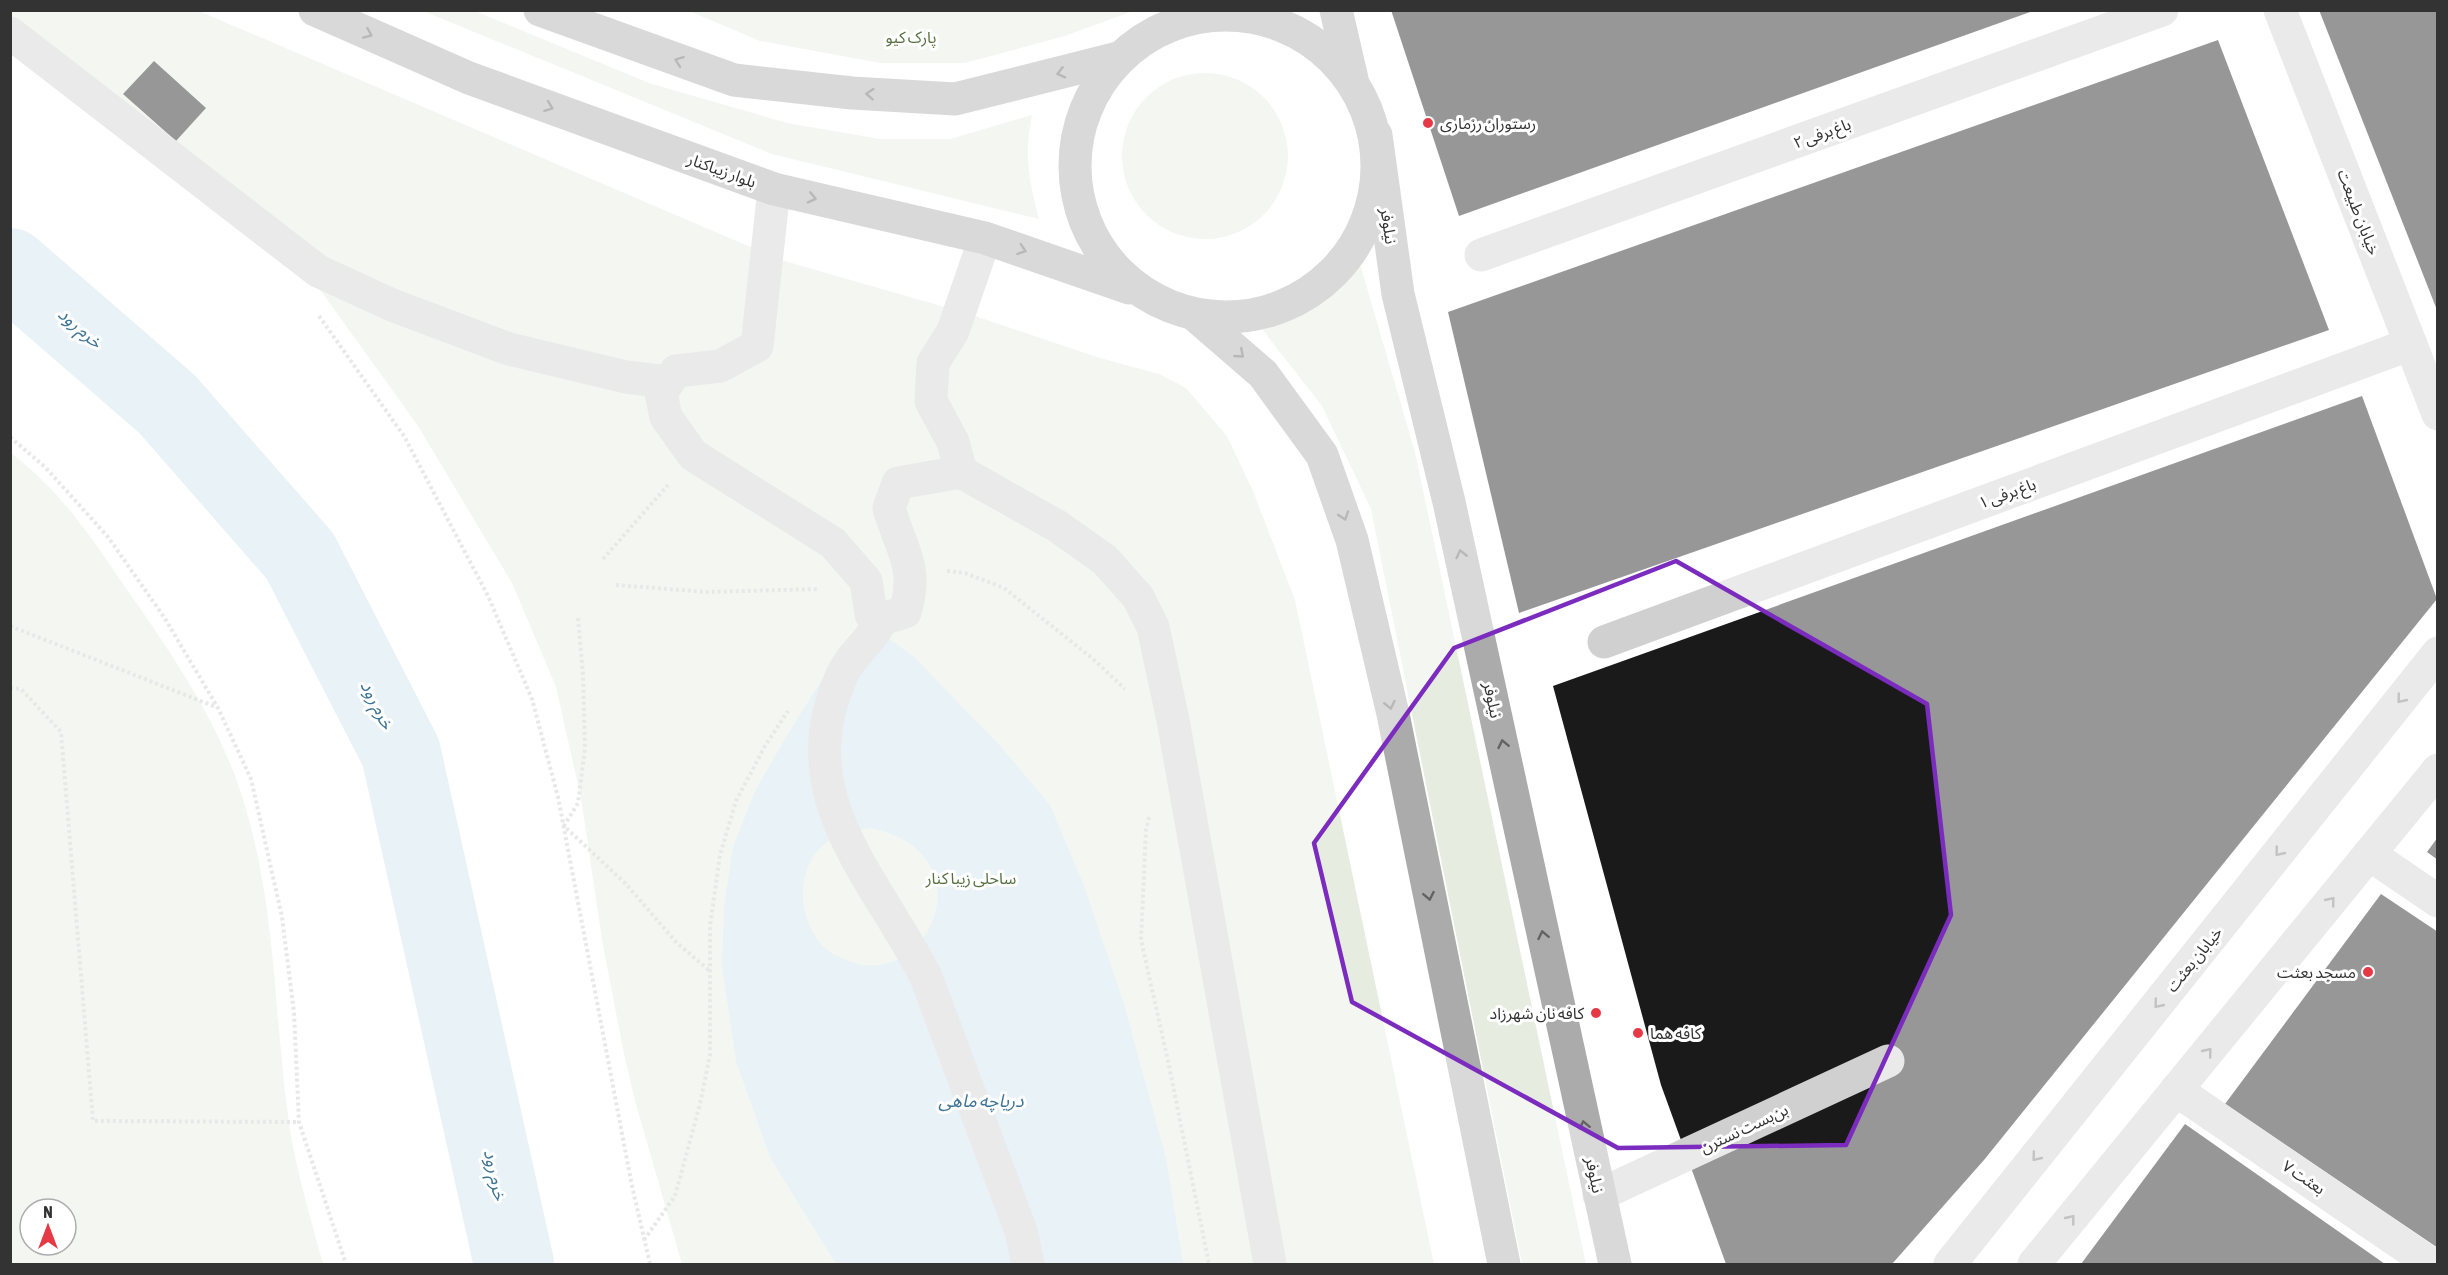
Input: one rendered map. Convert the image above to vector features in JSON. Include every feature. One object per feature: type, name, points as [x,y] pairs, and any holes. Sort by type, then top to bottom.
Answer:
[{"type":"main road","name":"بلوار زیباکنار","points":[[315,10],[469,78],[774,189],[985,238],[1141,292]]},
{"type":"main road","points":[[540,10],[734,80],[852,93],[955,99],[1118,58]]},
{"type":"main road","points":[[1336,10],[1353,81],[1367,107],[1376,135],[1378,186],[1364,233],[1334,273],[1294,303],[1246,317],[1196,316],[1167,307],[1141,292],[1108,262],[1085,224],[1074,181],[1077,136],[1092,94],[1118,58],[1156,31],[1198,17],[1242,15],[1285,26],[1323,49],[1353,81]]},
{"type":"main road","name":"نیلوفر","points":[[1376,135],[1398,294],[1452,513],[1615,1264]]},
{"type":"main road","points":[[1196,316],[1263,374],[1322,455],[1352,540],[1393,714],[1504,1264]]},
{"type":"street","name":"باغ برفی ۲","points":[[1481,255],[2162,10]]},
{"type":"street","name":"خیابان طبیعت","points":[[2280,10],[2438,414]]},
{"type":"street","points":[[10,33],[318,271],[392,305],[509,349],[626,377],[668,382]]},
{"type":"street","points":[[774,189],[757,346],[720,366],[676,371],[661,393],[666,417],[693,456],[833,543],[866,581],[871,614],[880,624]]},
{"type":"street","points":[[961,472],[953,442],[931,401],[933,363],[953,331],[985,238]]},
{"type":"street","name":"باغ برفی ۱","points":[[1604,642],[2411,344]]},
{"type":"street","points":[[1028,1264],[1021,1232],[948,1030],[909,943],[845,838],[830,796],[823,752],[833,699],[843,672],[880,624],[905,612],[910,596],[910,566],[889,508],[898,483],[961,472],[1057,526],[1105,560],[1138,597],[1153,627],[1173,720],[1270,1264]]},
{"type":"street","name":"خیابان بعثت","points":[[1950,1264],[2438,653]]},
{"type":"street","points":[[2034,1264],[2438,770]]},
{"type":"street","points":[[2369,854],[2438,901]]},
{"type":"street","name":"بن‌بست نسترن","points":[[1599,1195],[1888,1061]]},
{"type":"street","name":"بعثت ۷","points":[[2176,1090],[2431,1264]]},
{"type":"path","points":[[317,312],[404,436],[488,596],[532,699],[564,826],[650,1264]]},
{"type":"path","points":[[10,437],[45,467],[108,537],[164,617],[218,708],[251,779],[282,917],[294,1013],[299,1122],[346,1264]]},
{"type":"path","points":[[603,559],[693,456]]},
{"type":"path","points":[[910,566],[965,573],[1004,588],[1092,658],[1141,704],[1173,720]]},
{"type":"path","points":[[616,585],[706,592],[839,589],[866,581]]},
{"type":"path","points":[[564,826],[578,803],[585,748],[583,675],[578,618]]},
{"type":"path","points":[[10,626],[218,708]]},
{"type":"path","points":[[10,688],[21,689],[61,732],[93,1121],[299,1122]]},
{"type":"path","points":[[644,1240],[675,1196],[700,1104],[710,1055],[710,926],[720,855],[736,801],[765,746],[789,708]]},
{"type":"path","points":[[1151,808],[1146,830],[1141,940],[1209,1264]]},
{"type":"path","points":[[564,826],[626,884],[676,942],[711,973]]},
{"type":"highlighted area","points":[[1676,561],[1927,704],[1951,915],[1846,1145],[1618,1148],[1352,1002],[1314,843],[1454,648]]},
{"type":"green space","name":"ساحلی زیبا کنار","points":[[11,11],[199,11],[781,260],[966,313],[1100,358],[1159,374],[1186,388],[1227,436],[1253,491],[1295,600],[1434,1264],[682,1264],[635,1101],[623,1049],[602,940],[581,798],[556,687],[512,583],[418,426],[308,273],[11,44]]},
{"type":"green space","points":[[423,11],[475,11],[649,83],[787,123],[880,139],[950,139],[1032,115],[1028,155],[1039,219],[772,154]]},
{"type":"green space","name":"پارک کیو","points":[[689,11],[1133,11],[1065,36],[965,63],[880,63],[760,41]]},
{"type":"green space","points":[[1205,73],[1221,74],[1237,79],[1264,97],[1282,124],[1287,140],[1287,172],[1282,188],[1264,215],[1237,233],[1221,238],[1205,239],[1189,238],[1173,233],[1146,215],[1128,188],[1123,172],[1122,156],[1123,140],[1128,124],[1146,97],[1173,79],[1189,74]]},
{"type":"green space","points":[[1360,264],[1415,452],[1586,1264],[1522,1264],[1371,509],[1322,406],[1258,324],[1303,312],[1331,293]]},
{"type":"green space","points":[[11,453],[62,501],[103,555],[191,687],[229,761],[239,787],[261,870],[289,1123],[300,1177],[323,1264],[11,1264]]},
{"type":"water","name":"دریاچه ماهی","points":[[888,638],[914,657],[1002,748],[1050,805],[1084,886],[1123,1001],[1166,1158],[1183,1264],[836,1264],[770,1157],[736,1061],[722,965],[724,907],[733,847],[755,791],[826,673]],"holes":[[[870,828],[906,841],[928,862],[937,888],[935,914],[924,938],[905,956],[880,965],[851,962],[831,952],[815,936],[804,908],[805,878],[809,864],[817,851],[843,833]]]},
{"type":"building","points":[[1391,10],[2033,10],[2033,11],[1459,216]]},
{"type":"building","points":[[2319,10],[2438,10],[2438,310],[2437,310]]},
{"type":"building","points":[[2218,40],[2329,330],[1519,613],[1448,312]]},
{"type":"building","points":[[154,61],[206,108],[176,141],[123,94]]},
{"type":"building","points":[[2362,396],[2437,599],[1984,1160],[1892,1264],[1726,1264],[1661,1085],[1553,686]]},
{"type":"building","points":[[2438,837],[2438,860],[2427,852]]},
{"type":"building","points":[[2381,894],[2438,932],[2438,1248],[2225,1104]]},
{"type":"building","points":[[2185,1124],[2385,1264],[2081,1264]]},
{"type":"waterway","name":"خرم رود","points":[[10,268],[167,404],[300,556],[401,753],[514,1264]]},
{"type":"place","name":"رستوران رزماری","points":[[1428,123]]},
{"type":"place","name":"مسجد بعثت","points":[[2368,972]]},
{"type":"place","name":"کافه نان شهرزاد","points":[[1596,1013]]},
{"type":"place","name":"کافه هما","points":[[1638,1033]]}]
